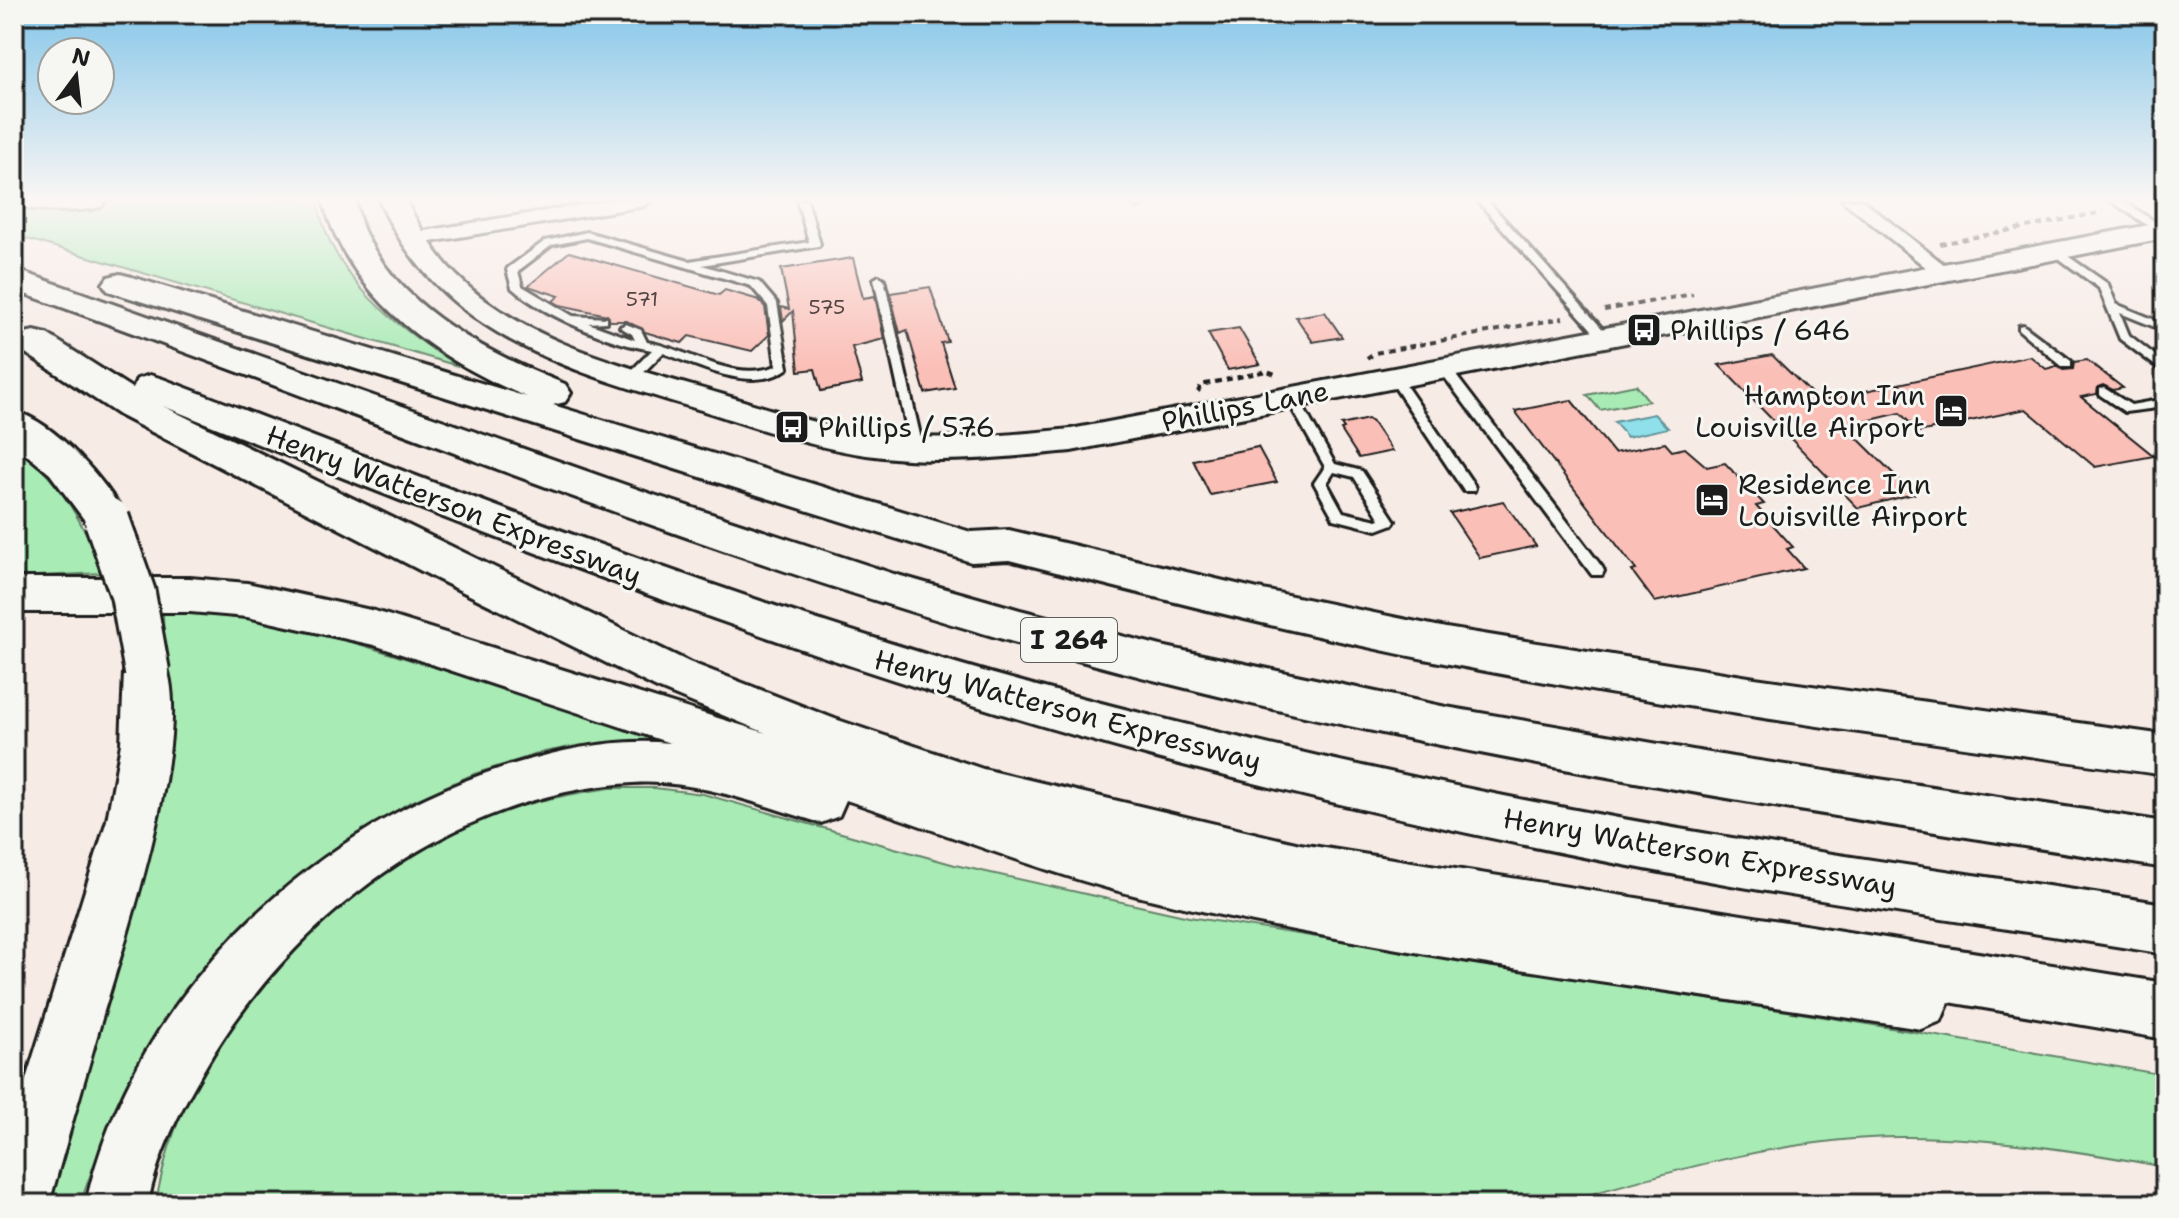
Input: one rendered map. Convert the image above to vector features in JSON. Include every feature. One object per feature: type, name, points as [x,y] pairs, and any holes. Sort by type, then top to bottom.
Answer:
[{"type":"highway","points":[[30,257],[971,547],[1009,545],[1291,613],[1506,656],[1744,695],[2165,755]]},
{"type":"highway","points":[[363,257],[379,280],[434,331],[502,372],[539,389],[647,426],[980,525],[1009,545]]},
{"type":"highway","name":"I 264","points":[[14,279],[160,328],[648,509],[850,578],[1023,628],[1285,692],[1498,739],[1682,772],[2165,845]]},
{"type":"highway","points":[[24,338],[132,406],[659,668],[822,735],[983,790],[1093,820],[1300,868],[2165,1011]]},
{"type":"highway","name":"Henry Watterson Expressway","points":[[24,338],[728,609],[964,684],[1357,787],[1604,837],[1853,881],[2165,929]]},
{"type":"highway","points":[[14,424],[64,464],[107,520],[133,585],[143,626],[147,672],[139,782],[128,828],[109,905],[18,1204]]},
{"type":"highway","points":[[14,595],[190,595],[247,600],[375,628],[948,812],[1018,842]]},
{"type":"highway","points":[[117,1204],[144,1119],[179,1051],[230,979],[281,925],[335,877],[398,834],[460,802],[521,780],[579,767],[635,762],[691,767],[941,833],[1018,842],[1144,873],[1314,908],[2165,1039]]},
{"type":"main road","name":"Phillips Lane","points":[[425,257],[437,273],[486,313],[558,353],[630,379],[807,432],[881,446],[917,448],[998,448],[1071,440],[1290,388],[1394,377],[2027,257]]},
{"type":"street","points":[[1924,257],[1945,273]]},
{"type":"lane","points":[[530,257],[512,270],[517,288],[569,319],[626,344],[661,348],[748,375],[773,373],[782,368],[773,305],[755,284],[657,257]]},
{"type":"lane","points":[[683,265],[734,257]]},
{"type":"lane","points":[[1533,257],[1604,337]]},
{"type":"lane","points":[[2064,257],[2104,286],[2124,337],[2165,369]]},
{"type":"lane","points":[[879,279],[917,448]]},
{"type":"lane","points":[[2113,306],[2165,328]]},
{"type":"lane","points":[[569,319],[603,320]]},
{"type":"lane","points":[[626,327],[637,332],[643,346]]},
{"type":"lane","points":[[2023,328],[2067,364]]},
{"type":"lane","points":[[630,379],[661,348]]},
{"type":"lane","points":[[1444,368],[1597,571]]},
{"type":"lane","points":[[1394,377],[1469,488]]},
{"type":"lane","points":[[1290,388],[1331,467],[1358,474],[1388,521],[1377,525],[1339,516],[1320,483],[1331,467]]},
{"type":"lane","points":[[2104,392],[2129,409],[2165,403]]},
{"type":"path","points":[[1358,367],[1375,353],[1569,317]]},
{"type":"path","points":[[1184,394],[1198,391],[1201,385],[1267,371],[1290,388]]},
{"type":"green space","points":[[88,257],[338,257],[369,297],[389,316],[458,366]]},
{"type":"green space","points":[[1636,385],[1649,401],[1600,410],[1587,395]]},
{"type":"green space","points":[[14,445],[44,471],[68,502],[104,573],[14,577]]},
{"type":"green space","points":[[163,609],[257,618],[313,630],[655,735],[651,741],[582,745],[544,752],[474,774],[407,804],[324,857],[247,925],[139,1067],[105,1134],[80,1204],[43,1204],[165,697]]},
{"type":"green space","points":[[610,788],[655,788],[703,794],[955,865],[1189,917],[1850,1021],[2165,1075],[2165,1167],[2033,1146],[1900,1137],[1812,1143],[1769,1150],[1683,1169],[1556,1204],[156,1204],[170,1146],[192,1089],[222,1036],[258,986],[300,940],[346,899],[447,834],[527,804]]},
{"type":"water","points":[[1654,414],[1668,428],[1627,437],[1614,422]]},
{"type":"building","points":[[563,257],[586,257],[719,295],[725,290],[759,300],[765,307],[769,335],[752,351],[689,336],[682,343],[645,332],[627,321],[610,321],[607,315],[560,305],[553,301],[559,296],[528,286]]},
{"type":"building","points":[[853,258],[863,298],[875,296],[884,339],[852,347],[862,383],[821,391],[815,369],[799,371],[793,311],[783,321],[781,307],[789,309],[781,269]]},
{"type":"building","points":[[930,287],[948,342],[941,343],[955,388],[925,393],[907,330],[900,333],[890,293]]},
{"type":"building","points":[[1325,312],[1342,337],[1313,342],[1296,317]]},
{"type":"building","points":[[1239,328],[1260,364],[1228,370],[1208,333]]},
{"type":"building","points":[[1772,355],[1819,401],[2030,356],[2046,369],[2057,366],[2063,370],[2073,369],[2074,362],[2087,360],[2123,388],[2113,390],[2103,385],[2098,387],[2097,394],[2081,397],[2154,456],[2095,467],[2026,409],[1919,432],[1900,413],[1845,426],[1914,494],[1858,508],[1719,365]]},
{"type":"building","name":"Residence Inn Louisville Airport","points":[[1571,400],[1614,453],[1665,443],[1672,451],[1685,448],[1707,467],[1725,463],[1764,504],[1756,506],[1793,547],[1787,549],[1804,568],[1655,602],[1632,571],[1636,570],[1515,411]]},
{"type":"building","points":[[1368,419],[1392,451],[1359,458],[1341,425]]},
{"type":"building","points":[[1258,447],[1277,482],[1210,495],[1193,460]]},
{"type":"building","points":[[1503,501],[1536,546],[1480,558],[1450,513]]},
{"type":"place","name":"Phillips / 646","points":[[1644,330]]},
{"type":"place","name":"Hampton Inn Louisville Airport","points":[[1951,411]]},
{"type":"place","name":"Phillips / 576","points":[[792,427]]},
{"type":"place","name":"Residence Inn Louisville Airport","points":[[1712,500]]}]
